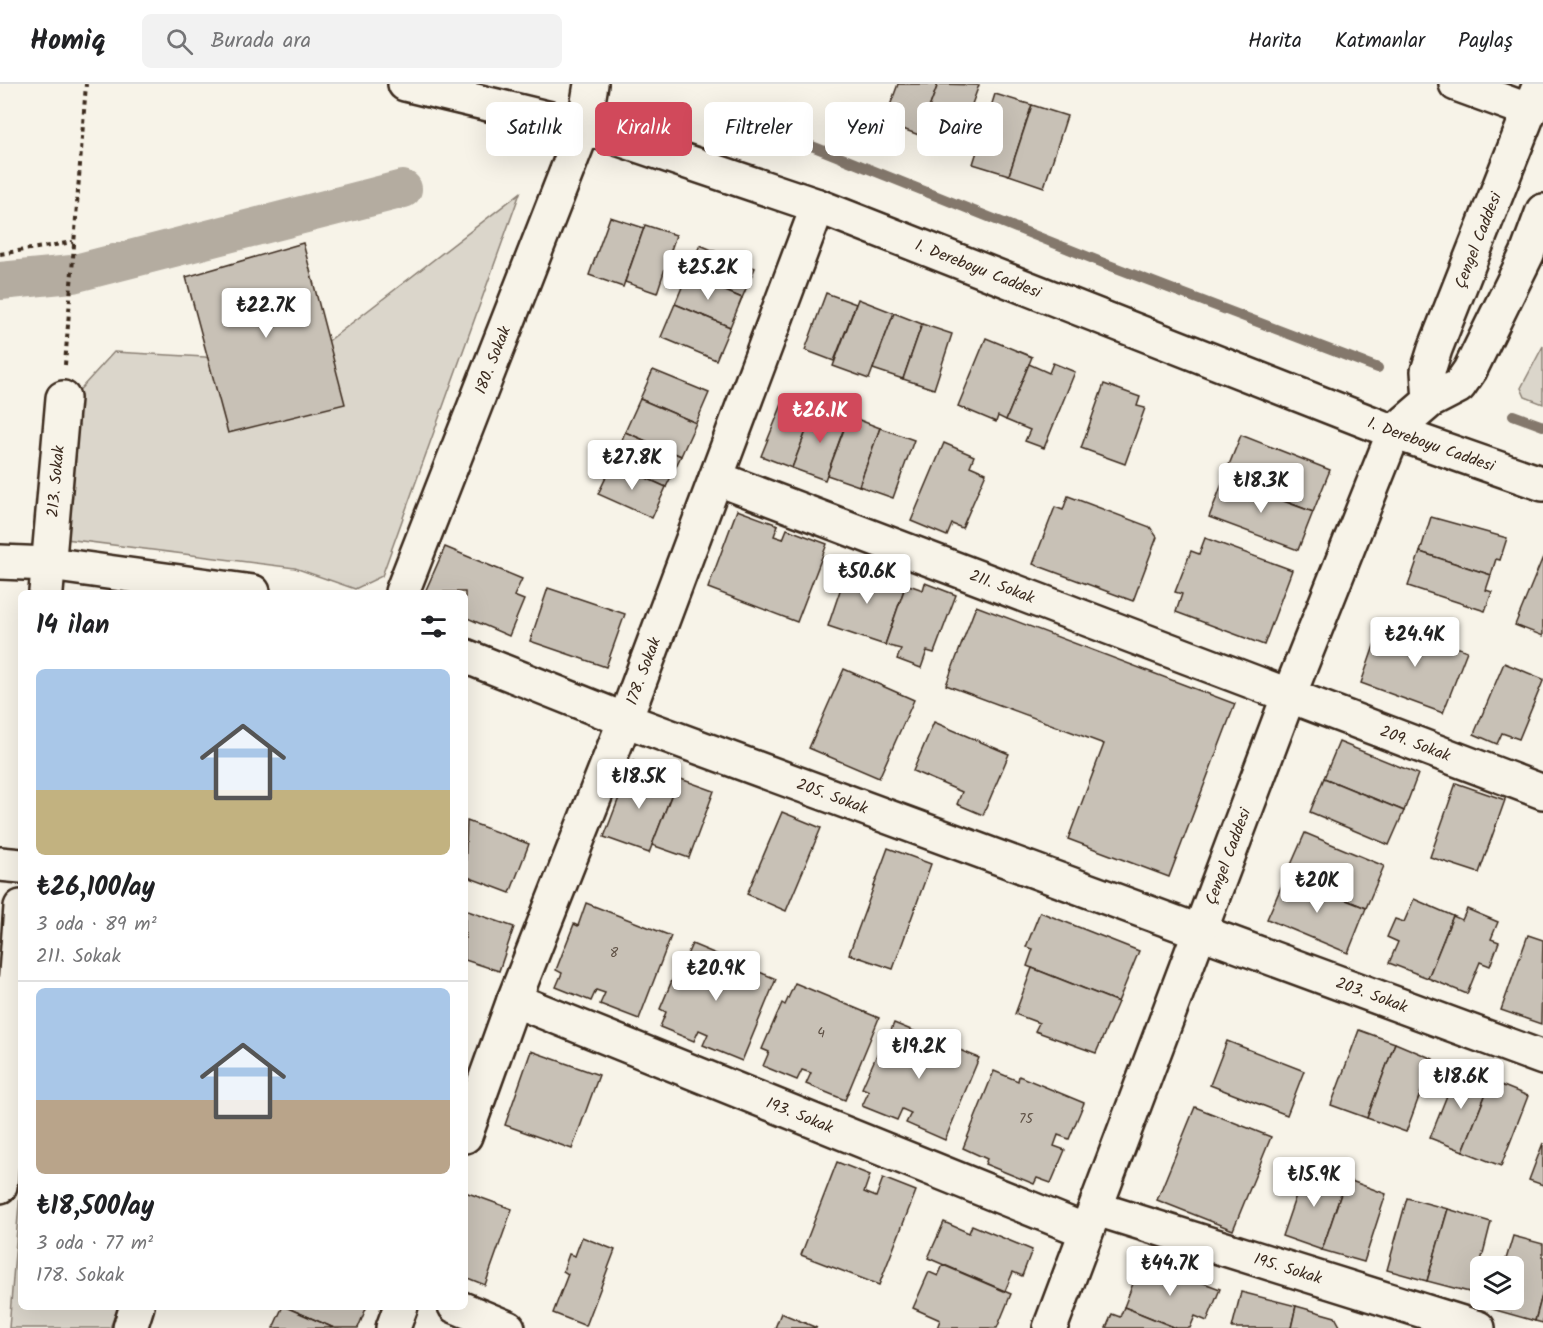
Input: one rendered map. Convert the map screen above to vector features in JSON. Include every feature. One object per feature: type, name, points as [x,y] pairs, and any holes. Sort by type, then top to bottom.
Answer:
[{"type":"street","name":"1. Dereboyu Caddesi","points":[[405,84],[584,127],[818,206],[1394,432],[1543,484]]},
{"type":"street","name":"180. Sokak","points":[[403,590],[584,127],[591,84]]},
{"type":"street","points":[[1456,84],[1535,98]]},
{"type":"street","name":"Çengel Caddesi","points":[[1050,1328],[1289,695],[1394,432],[1429,386],[1535,98]]},
{"type":"street","name":"178. Sokak","points":[[468,1128],[514,1000],[625,720],[818,206]]},
{"type":"street","name":"Çengel Caddesi","points":[[1429,386],[1459,386],[1470,370],[1535,257],[1543,211]]},
{"type":"street","name":"213. Sokak","points":[[48,578],[63,398]]},
{"type":"street","name":"211. Sokak","points":[[716,478],[1289,695]]},
{"type":"street","points":[[0,562],[48,578],[224,590]]},
{"type":"street","name":"205. Sokak","points":[[468,657],[625,720],[1201,932]]},
{"type":"street","name":"209. Sokak","points":[[1289,695],[1543,792]]},
{"type":"street","points":[[0,864],[18,866]]},
{"type":"street","name":"203. Sokak","points":[[1201,932],[1543,1058]]},
{"type":"street","points":[[0,1186],[3,1116],[18,942]]},
{"type":"street","name":"193. Sokak","points":[[514,1000],[1091,1220]]},
{"type":"street","name":"195. Sokak","points":[[1091,1220],[1478,1328]]},
{"type":"street","points":[[129,1328],[136,1310]]},
{"type":"street","points":[[393,1328],[400,1310]]},
{"type":"street","points":[[465,1310],[508,1328]]},
{"type":"path","points":[[66,351],[86,84]]},
{"type":"path","points":[[0,254],[73,243]]},
{"type":"shaded area","points":[[520,193],[382,576],[355,589],[295,568],[66,539],[73,397],[114,352],[205,357],[278,380]]},
{"type":"shaded area","points":[[1543,346],[1543,404],[1525,397],[1521,388]]},
{"type":"shaded area","points":[[18,1216],[18,1310],[117,1310],[110,1328],[9,1328]]},
{"type":"building","points":[[898,84],[938,84],[931,102],[917,102],[917,134],[905,130],[905,102],[891,102]]},
{"type":"building","points":[[938,84],[979,85],[973,102],[931,102]]},
{"type":"building","points":[[995,94],[1032,105],[1009,175],[973,164],[976,156],[1003,156],[1003,102],[992,102]]},
{"type":"building","points":[[1032,105],[1067,116],[1044,187],[1009,175]]},
{"type":"building","points":[[610,217],[644,228],[623,287],[589,275]]},
{"type":"building","points":[[645,225],[676,235],[657,293],[625,282]]},
{"type":"building","points":[[303,243],[345,404],[228,433],[186,277]]},
{"type":"building","points":[[700,245],[755,268],[742,298],[687,275]]},
{"type":"building","points":[[687,275],[742,298],[730,327],[675,304]]},
{"type":"building","points":[[826,293],[856,304],[834,361],[805,350]]},
{"type":"building","points":[[858,299],[894,313],[869,379],[833,366]]},
{"type":"building","points":[[675,304],[730,327],[716,360],[661,337]]},
{"type":"building","points":[[894,313],[922,324],[903,379],[873,369]]},
{"type":"building","points":[[922,324],[952,334],[934,389],[903,379]]},
{"type":"building","points":[[986,338],[1032,357],[1006,420],[998,416],[996,422],[958,406]]},
{"type":"building","points":[[1053,363],[1075,372],[1044,448],[1025,441],[1030,430],[1006,420],[1029,364],[1049,373]]},
{"type":"building","points":[[653,370],[709,393],[696,423],[640,399]]},
{"type":"building","points":[[1104,384],[1140,397],[1137,406],[1145,408],[1125,464],[1081,448]]},
{"type":"building","points":[[785,397],[815,408],[792,468],[761,456]]},
{"type":"building","points":[[640,399],[696,423],[681,456],[625,432]]},
{"type":"building","points":[[815,408],[847,420],[825,480],[792,468]]},
{"type":"building","points":[[849,416],[880,428],[859,486],[827,475]]},
{"type":"building","points":[[880,428],[914,440],[893,498],[859,486]]},
{"type":"building","points":[[625,432],[681,456],[666,487],[613,463]]},
{"type":"building","points":[[1241,435],[1330,470],[1313,512],[1235,482],[1239,470],[1229,465]]},
{"type":"building","points":[[944,443],[974,456],[970,466],[986,473],[962,528],[952,524],[947,536],[911,521]]},
{"type":"building","points":[[613,463],[666,487],[652,518],[598,494]]},
{"type":"building","points":[[1224,479],[1313,512],[1298,550],[1209,517]]},
{"type":"building","points":[[1068,496],[1150,527],[1157,537],[1133,601],[1033,564],[1055,507],[1063,510]]},
{"type":"building","points":[[737,510],[778,525],[774,536],[783,539],[787,529],[827,544],[797,622],[708,588]]},
{"type":"building","points":[[1431,517],[1507,538],[1500,560],[1496,559],[1491,575],[1420,552]]},
{"type":"building","points":[[1205,538],[1292,570],[1264,645],[1176,612],[1182,594],[1175,592],[1191,551],[1199,554]]},
{"type":"building","points":[[445,547],[522,579],[514,596],[524,600],[509,636],[468,618],[468,590],[426,590]]},
{"type":"building","points":[[1420,552],[1491,575],[1486,590],[1492,592],[1485,611],[1408,586]]},
{"type":"building","points":[[1543,557],[1543,636],[1515,625]]},
{"type":"building","points":[[849,564],[906,584],[885,645],[828,626]]},
{"type":"building","points":[[925,583],[956,595],[934,653],[927,651],[921,668],[897,659],[901,649],[885,645],[906,584],[923,590]]},
{"type":"building","points":[[548,588],[625,614],[606,667],[530,641]]},
{"type":"building","points":[[976,606],[1235,704],[1169,877],[1068,839],[1104,744],[946,685]]},
{"type":"building","points":[[1394,624],[1467,651],[1443,713],[1361,683],[1375,643],[1385,647]]},
{"type":"building","points":[[1504,663],[1543,679],[1543,681],[1519,739],[1502,733],[1497,744],[1474,734]]},
{"type":"building","points":[[844,669],[914,700],[879,778],[809,748]]},
{"type":"building","points":[[934,722],[1009,754],[983,815],[957,804],[962,792],[913,771]]},
{"type":"building","points":[[1339,742],[1418,774],[1404,811],[1324,778]]},
{"type":"building","points":[[633,761],[653,769],[650,779],[674,788],[649,853],[604,837]]},
{"type":"building","points":[[678,778],[714,791],[689,858],[652,845]]},
{"type":"building","points":[[1324,778],[1404,811],[1389,845],[1310,812]]},
{"type":"building","points":[[1456,783],[1505,800],[1479,873],[1430,857]]},
{"type":"building","points":[[782,812],[821,828],[786,911],[747,894]]},
{"type":"building","points":[[468,821],[529,844],[510,893],[468,877]]},
{"type":"building","points":[[1305,833],[1384,866],[1366,908],[1286,876]]},
{"type":"building","points":[[888,848],[931,864],[893,969],[849,954]]},
{"type":"building","points":[[1286,876],[1366,908],[1348,953],[1267,919]]},
{"type":"building","points":[[1414,899],[1453,916],[1428,978],[1389,963],[1398,942],[1387,937],[1395,919],[1404,922]]},
{"type":"building","points":[[586,903],[671,936],[639,1019],[600,1004],[605,993],[596,990],[591,1001],[556,987],[562,973],[556,970],[574,924],[578,926]]},
{"type":"building","points":[[1467,909],[1498,922],[1491,939],[1499,942],[1490,966],[1480,962],[1467,994],[1428,978],[1453,916],[1462,920]]},
{"type":"building","points":[[468,911],[514,927],[499,971],[468,961]]},
{"type":"building","points":[[1040,912],[1139,951],[1118,1002],[1027,966],[1033,949],[1026,947]]},
{"type":"building","points":[[1528,935],[1543,940],[1541,1024],[1501,1010]]},
{"type":"building","points":[[692,944],[776,979],[742,1061],[703,1045],[708,1034],[699,1030],[694,1041],[660,1027],[666,1012],[660,1009],[679,964],[682,966]]},
{"type":"building","points":[[1032,968],[1118,1002],[1096,1053],[1035,1031],[1039,1023],[1015,1014]]},
{"type":"building","points":[[795,983],[879,1018],[845,1100],[806,1084],[811,1073],[802,1070],[797,1080],[763,1066],[769,1052],[762,1049],[782,1003],[785,1005]]},
{"type":"building","points":[[894,1023],[979,1058],[945,1140],[906,1123],[911,1113],[902,1109],[897,1120],[862,1106],[869,1091],[862,1088],[882,1043],[885,1045]]},
{"type":"building","points":[[1359,1030],[1395,1043],[1367,1118],[1331,1105]]},
{"type":"building","points":[[1227,1041],[1304,1071],[1287,1115],[1210,1085]]},
{"type":"building","points":[[1395,1043],[1433,1059],[1406,1132],[1367,1118]]},
{"type":"building","points":[[531,1051],[599,1075],[572,1149],[505,1125]]},
{"type":"building","points":[[1458,1068],[1491,1081],[1463,1151],[1430,1138]]},
{"type":"building","points":[[994,1071],[1018,1081],[1019,1076],[1084,1103],[1069,1139],[1058,1135],[1054,1146],[1065,1150],[1051,1183],[1037,1178],[1034,1184],[985,1164],[987,1159],[963,1148]]},
{"type":"building","points":[[1491,1081],[1528,1096],[1501,1166],[1463,1151]]},
{"type":"building","points":[[1195,1107],[1271,1137],[1233,1230],[1157,1200]]},
{"type":"building","points":[[1543,1143],[1543,1185],[1529,1180]]},
{"type":"building","points":[[837,1162],[870,1175],[864,1192],[876,1197],[883,1178],[916,1191],[879,1285],[801,1255]]},
{"type":"building","points":[[1306,1166],[1346,1179],[1322,1250],[1282,1236]]},
{"type":"building","points":[[1346,1179],[1386,1194],[1364,1262],[1322,1250]]},
{"type":"building","points":[[468,1193],[512,1209],[485,1285],[468,1278]]},
{"type":"building","points":[[1407,1198],[1448,1209],[1427,1281],[1387,1270]]},
{"type":"building","points":[[1448,1209],[1491,1222],[1482,1256],[1470,1256],[1470,1292],[1427,1281]]},
{"type":"building","points":[[944,1222],[969,1233],[972,1225],[1032,1250],[1022,1276],[1013,1272],[1005,1291],[928,1258]]},
{"type":"building","points":[[1513,1236],[1543,1244],[1543,1292],[1535,1321],[1496,1310],[1524,1310],[1524,1256],[1507,1256]]},
{"type":"building","points":[[582,1237],[615,1250],[586,1326],[553,1313],[568,1274],[563,1271],[569,1254],[575,1256]]},
{"type":"building","points":[[1142,1260],[1220,1289],[1207,1321],[1195,1316],[1190,1328],[1176,1328],[1124,1307]]},
{"type":"building","points":[[943,1265],[1011,1294],[997,1328],[937,1328],[940,1320],[913,1308],[929,1272],[938,1276]]},
{"type":"building","points":[[1241,1292],[1296,1306],[1291,1328],[1232,1328]]},
{"type":"building","points":[[1543,1292],[1543,1323],[1535,1321]]},
{"type":"building","points":[[1296,1306],[1335,1317],[1341,1328],[1291,1328]]},
{"type":"building","points":[[1124,1307],[1176,1328],[1106,1328],[1112,1314],[1120,1317]]},
{"type":"building","points":[[281,1310],[292,1310],[334,1328],[273,1328]]},
{"type":"building","points":[[292,1310],[365,1310],[358,1328],[334,1328]]},
{"type":"building","points":[[781,1313],[817,1328],[775,1328]]},
{"type":"waterway","points":[[813,146],[1106,264],[1378,368]]},
{"type":"waterway","points":[[0,281],[72,274],[403,189]]},
{"type":"waterway","points":[[1513,415],[1543,426]]}]
